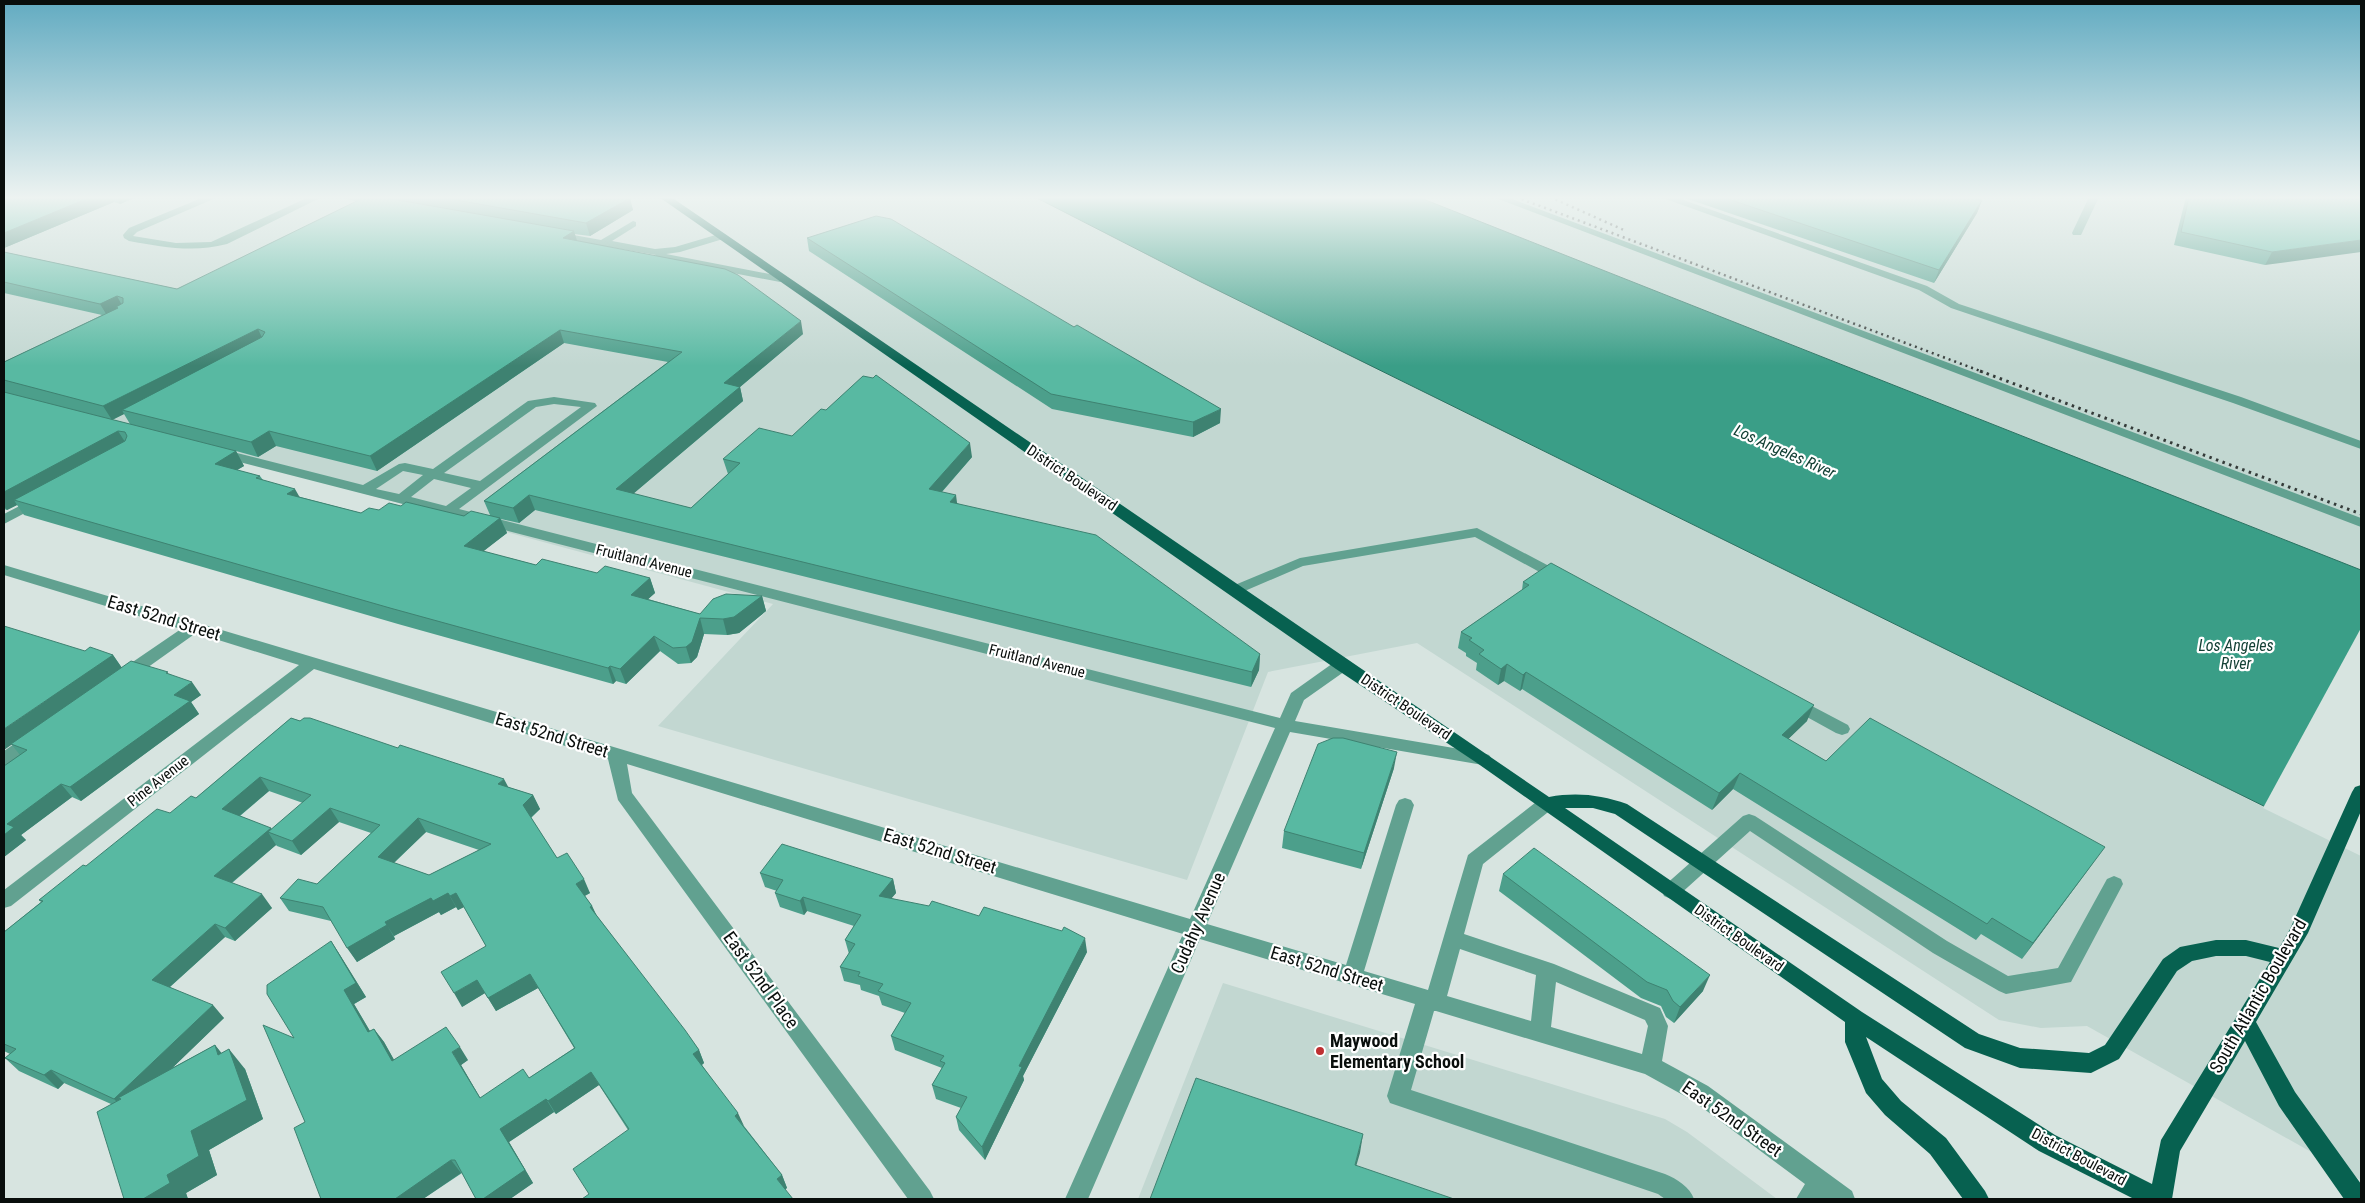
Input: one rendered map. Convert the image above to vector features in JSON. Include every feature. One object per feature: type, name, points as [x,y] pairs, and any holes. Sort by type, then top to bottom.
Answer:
[{"type":"main road","name":"District Boulevard","points":[[743,253],[1342,665],[1483,759],[1855,1018],[2047,1143],[2160,1199]]},
{"type":"main road","name":"South Atlantic Boulevard","points":[[2160,1199],[2169,1148],[2302,924],[2361,792]]},
{"type":"main road","points":[[1546,804],[1583,800],[1602,802],[1621,809],[1701,864],[1972,1041],[2020,1058],[2091,1062],[2112,1052],[2170,965],[2187,953],[2216,948],[2246,948],[2283,957]]},
{"type":"main road","points":[[1855,1018],[1856,1042],[1874,1086],[1893,1108],[1938,1146],[1977,1199]]},
{"type":"main road","points":[[2244,1020],[2287,1099],[2358,1199]]},
{"type":"street","points":[[652,253],[662,257],[780,278]]},
{"type":"street","points":[[1647,253],[2361,523]]},
{"type":"street","points":[[1824,253],[1923,288],[1964,309],[2237,400],[2361,445]]},
{"type":"street","points":[[401,499],[532,404],[545,399],[568,400],[591,406],[448,511]]},
{"type":"street","name":"Fruitland Avenue","points":[[211,451],[1285,725],[1483,759]]},
{"type":"street","points":[[365,490],[399,468],[405,467],[482,486]]},
{"type":"street","points":[[4,520],[52,493]]},
{"type":"street","points":[[1235,590],[1300,562],[1477,532],[1573,584]]},
{"type":"street","name":"East 52nd Street","points":[[4,570],[1650,1066],[1700,1093],[1814,1191],[1844,1199]]},
{"type":"street","points":[[113,683],[194,627]]},
{"type":"street","name":"Pine Avenue","points":[[4,900],[312,662]]},
{"type":"street","name":"Cudahy Avenue","points":[[1076,1199],[1297,697],[1342,665]]},
{"type":"street","points":[[1781,696],[1842,728]]},
{"type":"street","points":[[4,760],[43,732]]},
{"type":"street","name":"East 52nd Place","points":[[616,754],[624,795],[922,1199]]},
{"type":"street","points":[[1546,804],[1474,860],[1453,939],[1398,1096],[1665,1185],[1683,1199]]},
{"type":"street","points":[[1352,977],[1405,805]]},
{"type":"street","points":[[1671,891],[1749,821],[1940,948],[2006,986],[2064,976],[2114,884]]},
{"type":"street","points":[[1453,939],[1547,970],[1653,1014],[1658,1026],[1650,1066]]},
{"type":"street","points":[[1540,1034],[1547,970]]},
{"type":"shaded area","points":[[4,253],[2361,253],[2361,1180],[2087,1026],[2041,1028],[1999,1020],[1417,643],[1268,672],[1187,880],[658,726],[773,604],[258,465],[4,400]]},
{"type":"shaded area","name":"Maywood Elementary School","points":[[1223,983],[1665,1119],[1687,1132],[1777,1199],[1138,1199]]},
{"type":"water","name":"Los Angeles River","points":[[1145,253],[1560,253],[2361,570],[2361,854]]},
{"type":"pier","points":[[2361,628],[2361,856],[2263,808]]},
{"type":"building","points":[[4,253],[177,289],[250,253],[642,253],[725,269],[738,275],[801,321],[724,383],[740,387],[616,489],[691,508],[740,463],[723,459],[759,428],[792,436],[821,409],[826,410],[863,376],[873,378],[876,375],[970,443],[929,489],[956,495],[950,502],[1096,535],[1260,654],[1252,672],[529,495],[513,508],[484,501],[682,352],[560,330],[370,456],[269,431],[251,442],[122,410],[262,337],[265,332],[258,329],[103,406],[4,380],[4,362],[118,308],[116,307],[123,303],[123,298],[117,296],[100,304],[4,282]]},
{"type":"building","points":[[831,253],[949,253],[1074,327],[1077,325],[1221,409],[1193,422],[1051,394]]},
{"type":"building","points":[[1889,253],[1949,253],[1939,270]]},
{"type":"building","points":[[4,392],[236,451],[215,464],[260,476],[256,478],[295,489],[287,494],[361,513],[369,508],[379,510],[389,503],[401,506],[406,502],[464,516],[471,511],[500,518],[464,546],[536,565],[542,559],[597,573],[605,566],[650,578],[631,595],[700,614],[713,599],[726,594],[762,596],[734,617],[723,619],[700,618],[692,642],[686,647],[673,648],[654,636],[620,669],[610,666],[608,668],[390,608],[14,500],[125,441],[127,436],[125,432],[118,431],[4,492]]},
{"type":"building","points":[[1551,563],[1814,705],[1782,735],[1826,761],[1870,718],[2105,847],[2033,943],[1992,918],[1987,924],[1740,773],[1719,793],[1526,672],[1523,675],[1507,664],[1501,669],[1479,654],[1484,650],[1469,640],[1472,638],[1461,632],[1529,585],[1523,582]]},
{"type":"building","points":[[4,626],[85,651],[90,647],[113,655],[4,729]]},
{"type":"building","points":[[131,661],[168,672],[166,673],[192,682],[174,695],[190,701],[70,787],[61,784],[7,824],[14,827],[4,835],[4,766],[27,750],[11,744]]},
{"type":"building","points":[[291,718],[300,721],[304,718],[310,718],[398,748],[400,745],[504,779],[498,784],[533,795],[523,805],[557,858],[567,853],[584,879],[576,884],[592,906],[590,907],[699,1050],[693,1054],[738,1113],[735,1116],[782,1175],[777,1179],[793,1199],[582,1199],[589,1194],[573,1169],[629,1129],[591,1072],[548,1101],[546,1099],[500,1129],[525,1170],[483,1199],[476,1199],[455,1160],[451,1160],[395,1199],[321,1199],[294,1128],[305,1122],[263,1025],[294,1038],[267,994],[267,985],[331,941],[356,983],[344,990],[368,1032],[374,1029],[392,1061],[446,1027],[460,1047],[452,1052],[480,1098],[523,1069],[529,1078],[575,1048],[530,974],[488,998],[477,980],[454,993],[441,972],[486,946],[456,893],[450,896],[448,893],[433,901],[431,898],[385,922],[387,925],[347,948],[323,907],[280,898],[298,879],[317,884],[380,825],[330,808],[292,841],[268,832],[311,795],[260,777],[222,809],[271,828],[214,876],[262,894],[225,928],[215,924],[152,980],[213,1005],[114,1099],[51,1070],[44,1075],[5,1058],[16,1049],[4,1044],[4,932],[43,901],[39,900],[83,865],[86,866],[157,809],[170,813],[191,796],[196,798]],"holes":[[[418,818],[491,844],[429,875],[378,857]]]},
{"type":"building","points":[[1333,738],[1343,738],[1397,752],[1364,853],[1284,831],[1318,744]]},
{"type":"building","points":[[782,844],[893,879],[879,896],[929,906],[932,901],[979,916],[984,907],[1062,931],[1064,927],[1085,938],[1019,1066],[1022,1067],[982,1147],[956,1117],[967,1097],[932,1085],[945,1063],[940,1061],[944,1056],[891,1036],[911,1003],[878,991],[883,984],[858,976],[860,972],[840,967],[855,944],[845,940],[861,915],[803,897],[800,901],[775,893],[783,880],[760,873]]},
{"type":"building","points":[[1534,848],[1710,975],[1680,1007],[1673,1001],[1667,990],[1647,982],[1503,874]]},
{"type":"building","points":[[215,1045],[218,1055],[229,1049],[247,1100],[191,1131],[199,1156],[167,1175],[170,1183],[143,1199],[124,1199],[97,1112],[121,1099],[118,1098]]},
{"type":"building","points":[[1196,1078],[1363,1134],[1355,1165],[1454,1199],[1150,1199]]},
{"type":"railway","points":[[1666,253],[1983,372]]},
{"type":"railway","points":[[1980,371],[2361,514]]},
{"type":"place","name":"Maywood Elementary School","points":[[1320,1051]]}]
